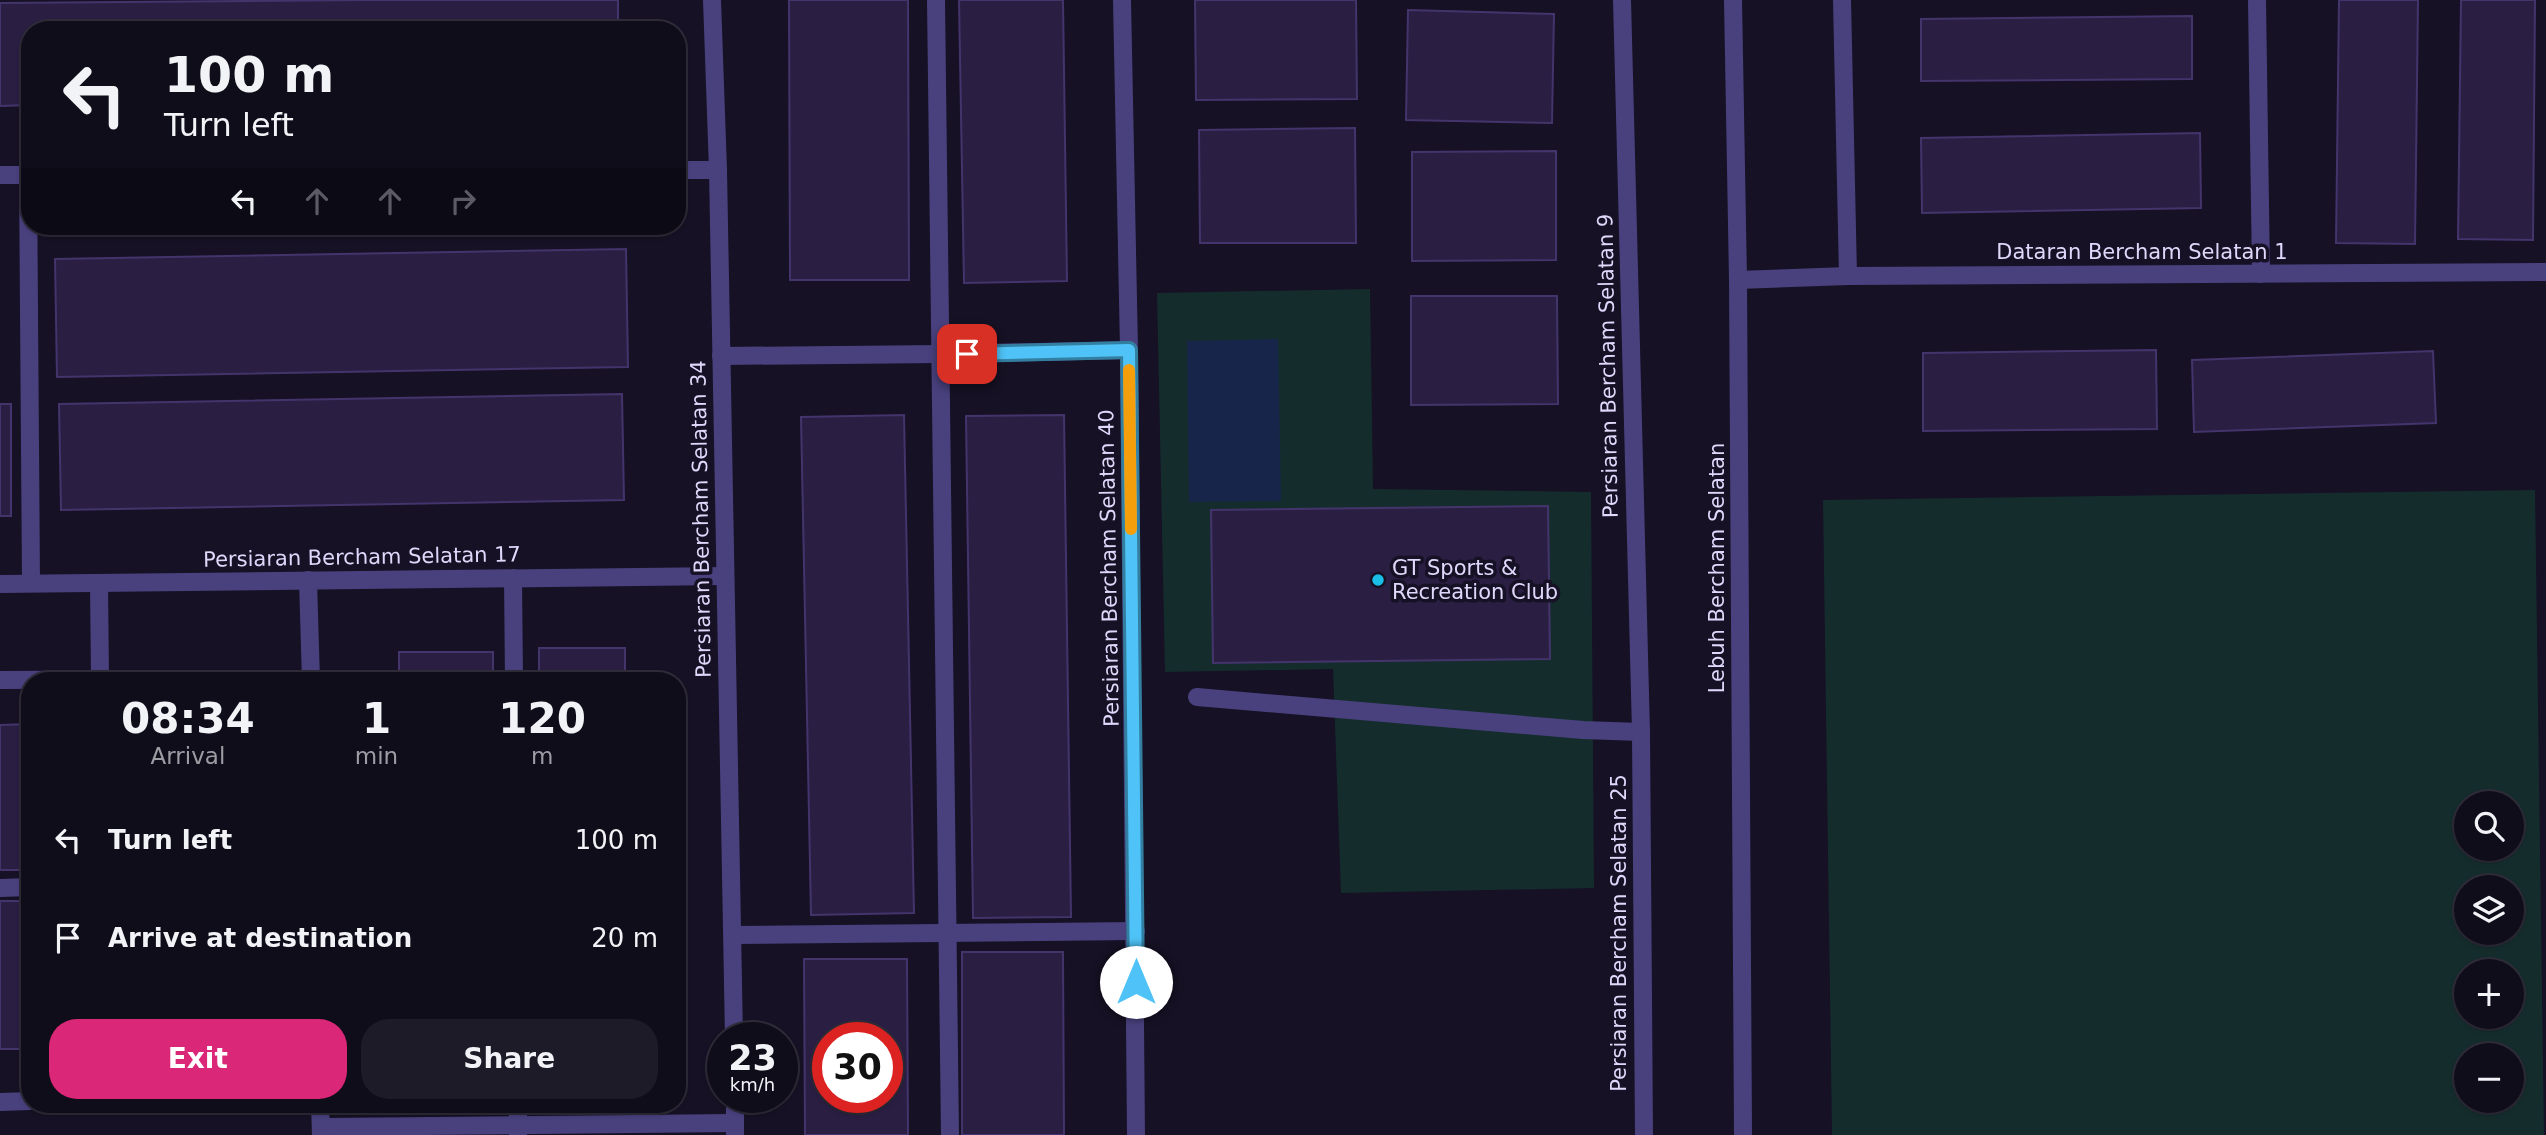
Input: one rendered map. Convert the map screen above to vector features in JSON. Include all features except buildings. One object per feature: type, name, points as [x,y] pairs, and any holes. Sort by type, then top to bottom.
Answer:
[{"type":"street","name":"Persiaran Bercham Selatan 34","points":[[712,0],[718,170],[734,1022]]},
{"type":"street","points":[[936,0],[950,1135]]},
{"type":"street","name":"Persiaran Bercham Selatan 40","points":[[1122,0],[1129,350],[1136,1135]]},
{"type":"street","name":"Persiaran Bercham Selatan 9","points":[[1622,0],[1641,732]]},
{"type":"street","name":"Lebuh Bercham Selatan","points":[[1733,0],[1738,280],[1743,1135]]},
{"type":"street","points":[[1842,0],[1848,276]]},
{"type":"street","points":[[2257,0],[2261,274]]},
{"type":"street","points":[[686,170],[718,170]]},
{"type":"street","points":[[0,175],[21,175]]},
{"type":"street","points":[[29,235],[31,583]]},
{"type":"street","name":"Dataran Bercham Selatan 1","points":[[1738,280],[1848,276],[2546,272]]},
{"type":"street","points":[[721,356],[940,355],[1129,350]]},
{"type":"street","name":"Persiaran Bercham Selatan 17","points":[[0,583],[725,576]]},
{"type":"street","points":[[513,578],[514,672]]},
{"type":"street","points":[[308,580],[311,672]]},
{"type":"street","points":[[99,583],[100,672]]},
{"type":"street","points":[[0,680],[21,680]]},
{"type":"street","points":[[1196,697],[1583,730],[1641,732]]},
{"type":"street","name":"Persiaran Bercham Selatan 25","points":[[1641,732],[1644,1135]]},
{"type":"street","points":[[0,888],[21,887]]},
{"type":"street","points":[[733,935],[1136,931]]},
{"type":"street","points":[[0,1102],[21,1101]]},
{"type":"street","points":[[320,1113],[321,1131],[735,1129]]},
{"type":"green space","name":"GT Sports & Recreation Club","points":[[1370,289],[1373,489],[1591,492],[1594,888],[1341,893],[1333,669],[1165,672],[1157,293]]},
{"type":"green space","points":[[2535,490],[2544,1135],[1832,1135],[1823,500]]},
{"type":"water","points":[[1278,339],[1281,501],[1189,502],[1187,341]]},
{"type":"slow traffic","points":[[1129,370],[1131,529]]},
{"type":"place","name":"GT Sports & Recreation Club","points":[[1378,580]]},
{"type":"route","points":[[967,354],[1129,350],[1136,982]]}]
